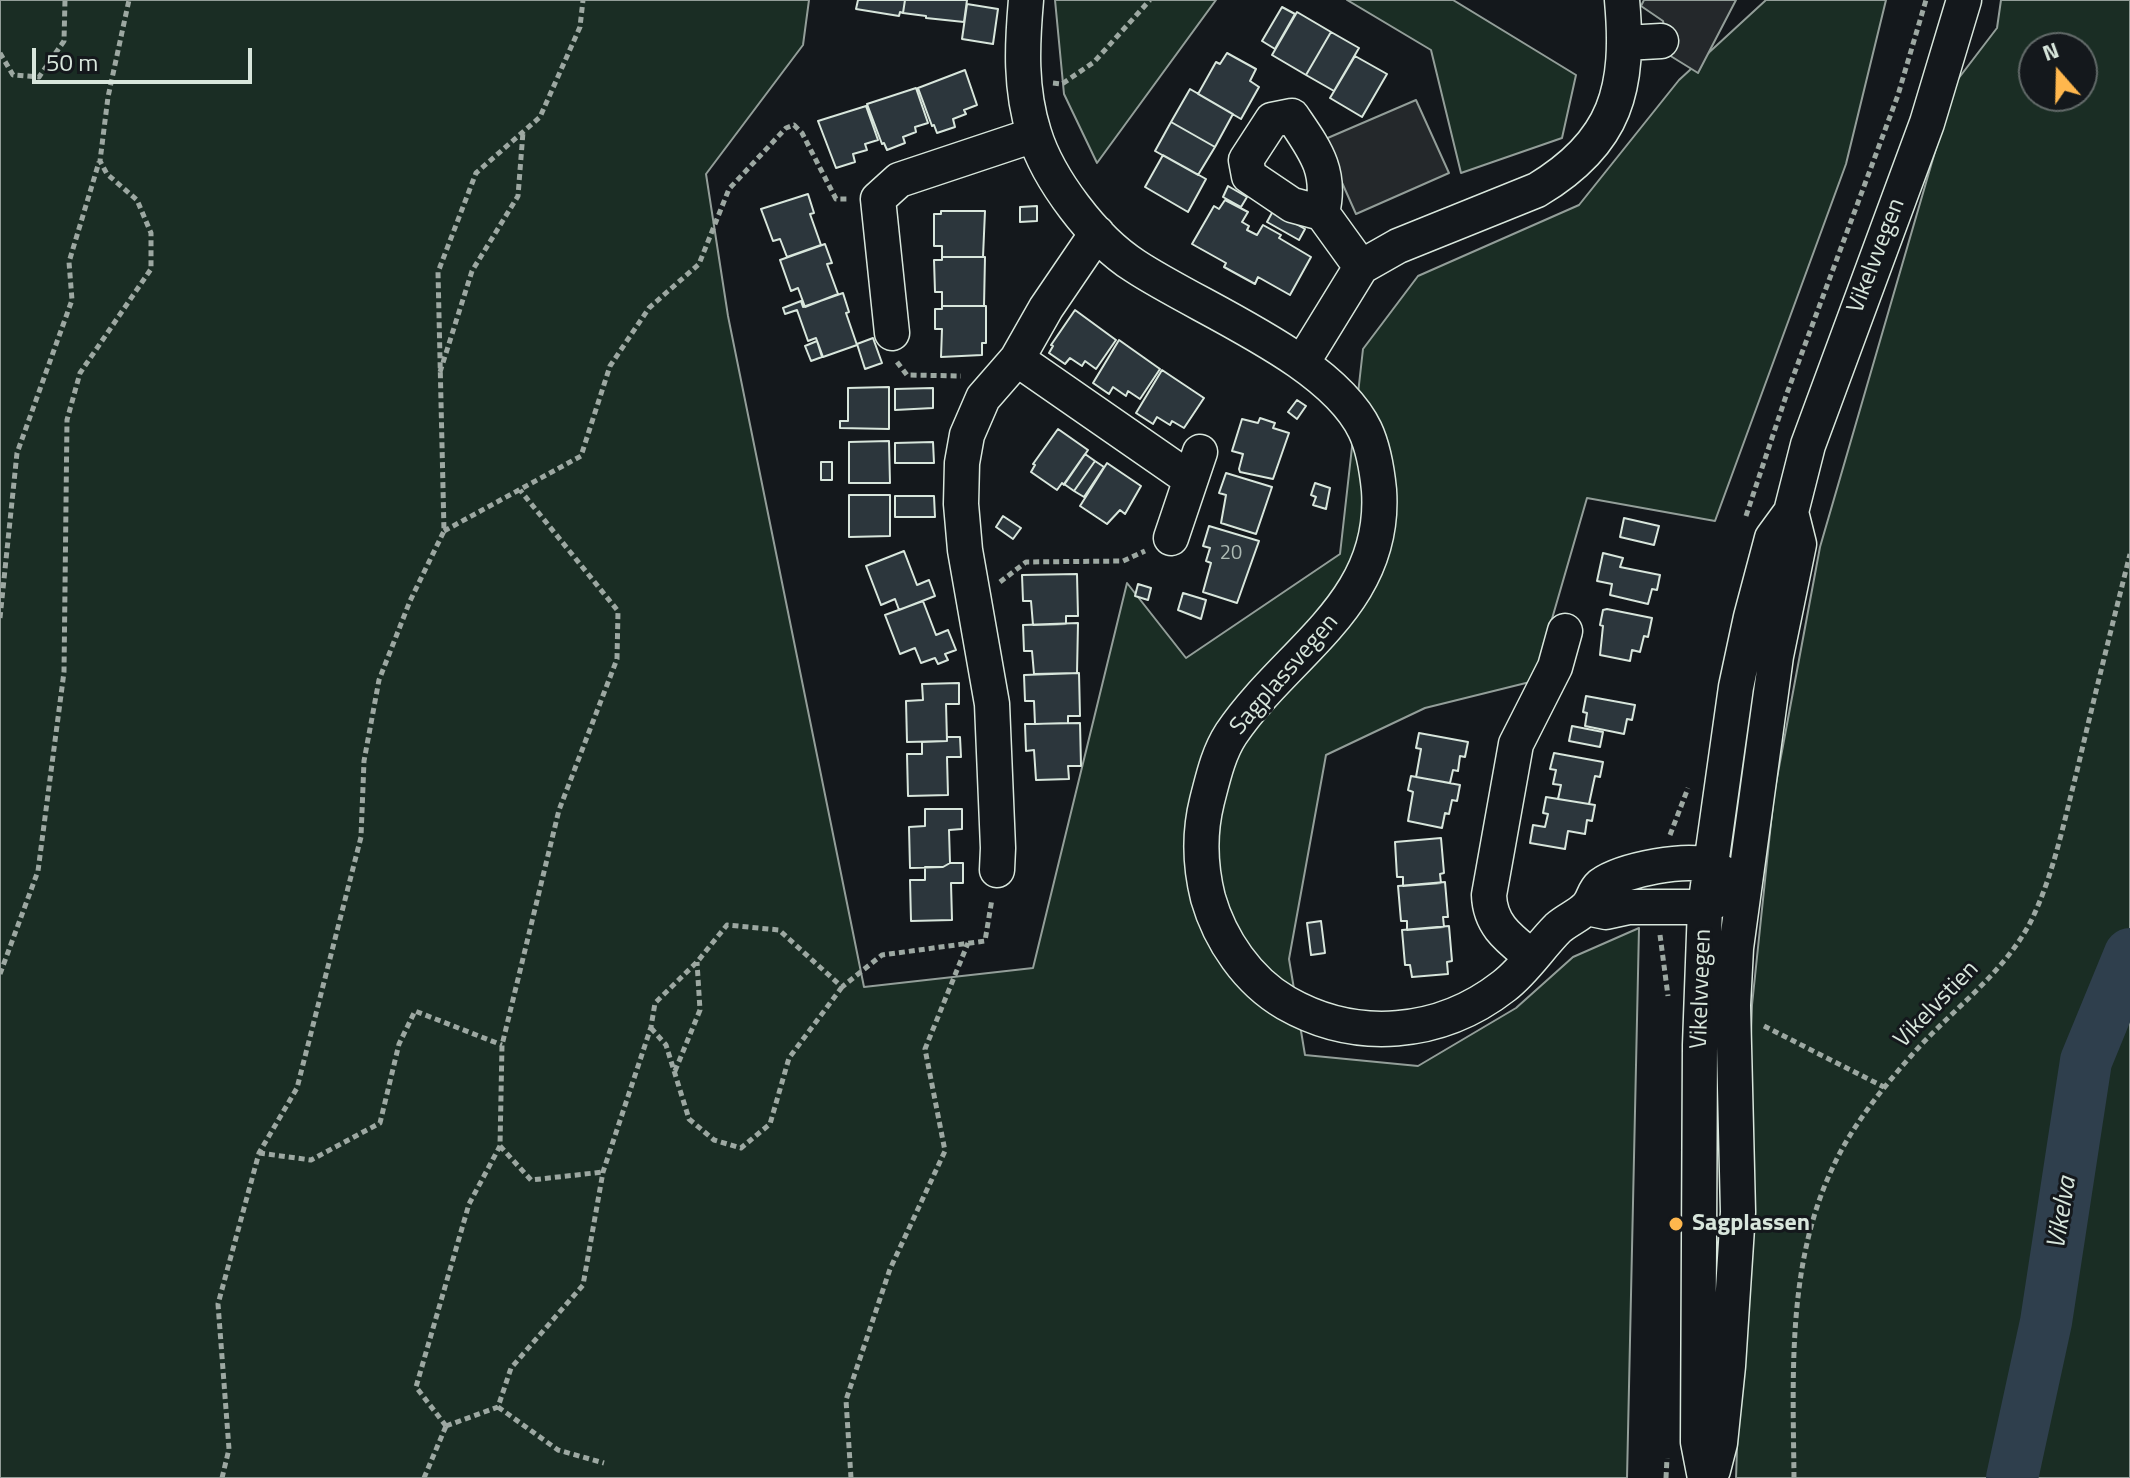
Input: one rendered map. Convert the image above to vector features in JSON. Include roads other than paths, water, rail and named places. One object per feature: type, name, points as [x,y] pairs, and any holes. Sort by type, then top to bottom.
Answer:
[{"type":"street","name":"Sagplassvegen","points":[[1026,0],[1022,78],[1034,135],[1060,187],[1097,233],[1132,264],[1302,363],[1340,395],[1365,430],[1375,458],[1379,523],[1371,557],[1351,598],[1229,737],[1221,753],[1204,814],[1201,848],[1203,880],[1213,913],[1239,961],[1268,991],[1320,1019],[1369,1029],[1394,1030],[1446,1019],[1479,1003],[1504,986],[1562,924],[1587,908],[1596,889],[1628,872],[1647,867],[1709,864]]},
{"type":"street","points":[[1302,363],[1361,267],[1398,246],[1537,190],[1557,178],[1590,148],[1603,132],[1618,98],[1625,60],[1622,0]]},
{"type":"street","name":"Vikelvvegen","points":[[1708,1478],[1698,1442],[1700,1045],[1705,907],[1726,743],[1751,617],[1772,538],[1791,512],[1808,445],[1927,123],[1964,0]]},
{"type":"street","points":[[1625,43],[1661,41]]},
{"type":"street","points":[[892,333],[878,199],[899,180],[1034,135]]},
{"type":"street","points":[[1322,213],[1361,267]]},
{"type":"street","points":[[997,870],[992,704],[965,550],[961,504],[962,463],[974,415],[983,398],[1009,368],[1097,233]]},
{"type":"street","points":[[1009,368],[1195,466],[1171,538]]},
{"type":"street","name":"Vikelvvegen","points":[[1708,1478],[1720,1443],[1738,1212],[1733,1005],[1736,948],[1776,656],[1799,544],[1791,512]]},
{"type":"street","points":[[1532,957],[1500,930],[1493,920],[1489,895],[1516,744],[1555,667],[1565,631]]},
{"type":"street","points":[[1587,908],[1606,912],[1629,907],[1705,907],[1743,887],[1709,864]]},
{"type":"waterway","name":"Vikelva","points":[[2012,1478],[2046,1322],[2086,1061],[2130,954]]},
{"type":"place","name":"Sagplassen","points":[[1676,1224]]}]
